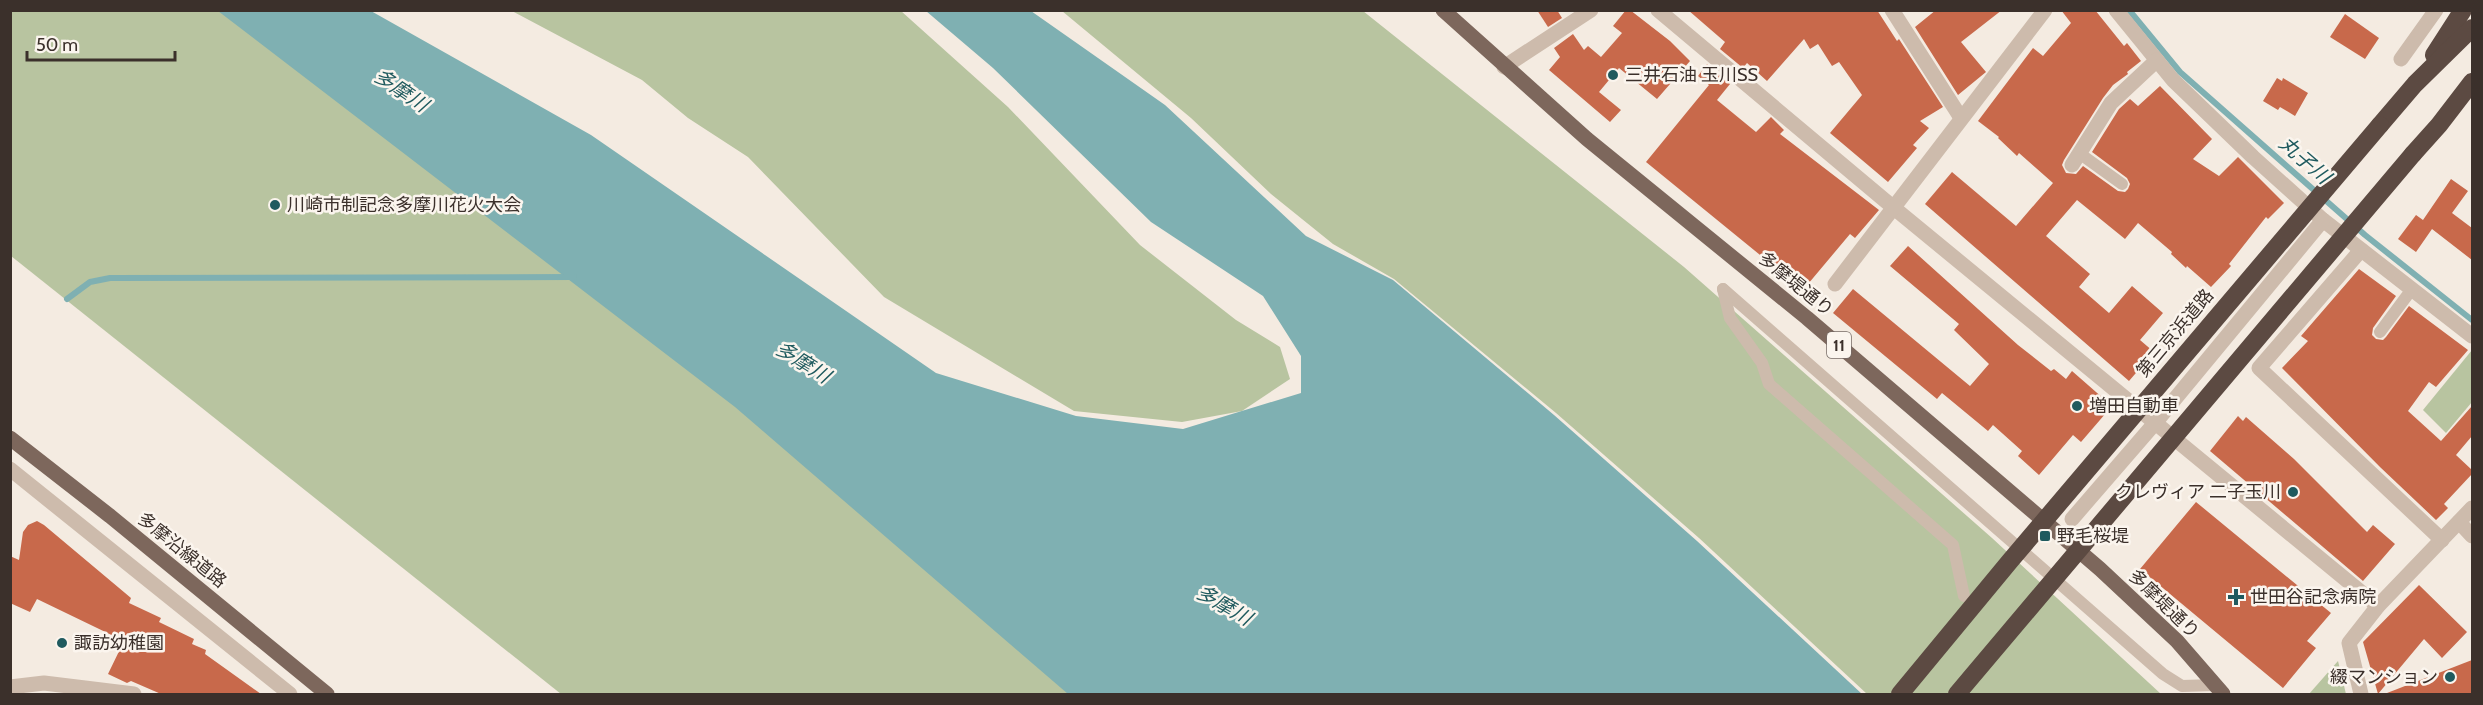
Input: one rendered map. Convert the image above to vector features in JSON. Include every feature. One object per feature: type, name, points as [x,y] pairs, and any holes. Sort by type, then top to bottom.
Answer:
[{"type":"highway","points":[[2415,84],[2463,10]]},
{"type":"highway","points":[[2415,84],[2472,28]]},
{"type":"highway","points":[[1957,694],[2439,125],[2472,82]]},
{"type":"highway","name":"第三京浜道路","points":[[1900,694],[2415,84]]},
{"type":"highway","points":[[2439,125],[2472,99]]},
{"type":"main road","name":"多摩堤通り","points":[[1443,10],[1587,139],[1807,318],[2060,534],[2177,641],[2219,690]]},
{"type":"main road","name":"多摩沿線道路","points":[[10,438],[111,516],[327,694]]},
{"type":"street","points":[[1504,67],[1591,10]]},
{"type":"street","points":[[1658,10],[1894,208],[2378,606]]},
{"type":"street","points":[[1892,10],[1961,118]]},
{"type":"street","points":[[1835,284],[2045,10]]},
{"type":"street","points":[[2116,10],[2173,80],[2253,157],[2324,220],[2472,336]]},
{"type":"street","points":[[2401,58],[2436,10]]},
{"type":"street","points":[[2076,159],[2110,103],[2157,60]]},
{"type":"street","points":[[2072,519],[2324,220]]},
{"type":"street","points":[[2361,250],[2259,368],[2442,540]]},
{"type":"street","points":[[10,469],[290,694]]},
{"type":"street","points":[[2361,694],[2349,643],[2378,606],[2472,508]]},
{"type":"street","points":[[2459,522],[2472,536]]},
{"type":"street","points":[[10,687],[44,683],[134,694]]},
{"type":"lane","points":[[2076,159],[2122,184]]},
{"type":"lane","points":[[1964,596],[1953,545],[1768,384],[1762,363],[1730,318],[1723,289],[2163,674],[2182,686],[2219,690]]},
{"type":"lane","points":[[2380,332],[2412,289]]},
{"type":"green space","points":[[10,11],[220,11],[734,404],[1069,694],[561,694],[11,256]]},
{"type":"green space","points":[[512,11],[901,11],[1008,107],[1140,245],[1236,320],[1280,347],[1290,379],[1242,411],[1182,422],[1074,411],[884,297],[748,157],[688,118],[642,80]]},
{"type":"green space","points":[[1062,11],[1363,11],[1684,267],[1992,538],[2161,694],[1867,694],[1699,538],[1556,413],[1394,279],[1333,244],[1271,194],[1191,118]]},
{"type":"green space","points":[[2472,350],[2472,402],[2446,433],[2423,410]]},
{"type":"green space","points":[[2338,661],[2346,694],[2309,694]]},
{"type":"water","name":"多摩川","points":[[218,11],[371,11],[591,135],[936,373],[1076,416],[1183,429],[1301,393],[1301,356],[1263,296],[1151,222],[993,68],[926,11],[1031,11],[1165,105],[1306,236],[1393,280],[1554,415],[1697,541],[1862,694],[1068,694],[735,407]]},
{"type":"building","points":[[1537,10],[1557,10],[1562,18],[1548,27]]},
{"type":"building","points":[[1626,10],[1630,10],[1670,41],[1690,61],[1657,99],[1619,68],[1599,92],[1621,110],[1610,122],[1549,70],[1560,57],[1554,48],[1573,34],[1584,50],[1588,46],[1601,57],[1622,33],[1613,26]]},
{"type":"building","points":[[1688,10],[1877,10],[1897,41],[1899,39],[1943,107],[1920,121],[1929,128],[1913,145],[1917,148],[1888,182],[1830,133],[1862,95],[1839,62],[1832,66],[1818,44],[1810,49],[1804,39],[1767,81],[1747,63],[1743,68],[1720,49],[1725,42]]},
{"type":"building","points":[[1936,10],[2002,10],[1961,42],[1986,72],[1958,95],[1915,27]]},
{"type":"building","points":[[2061,10],[2095,10],[2124,46],[2127,43],[2141,61],[2113,85],[2103,98],[2064,160],[2062,165],[2066,173],[2076,174],[2083,166],[2118,191],[2125,192],[2130,184],[2127,178],[2092,152],[2119,109],[2130,99],[2138,106],[2160,86],[2212,139],[2193,159],[2219,176],[2238,157],[2284,203],[2268,219],[2266,217],[2229,264],[2231,266],[2211,287],[2187,266],[2186,268],[2171,254],[2172,252],[2138,223],[2125,239],[2077,200],[2046,236],[2090,274],[2079,287],[2109,313],[2132,286],[2163,313],[2140,340],[2154,352],[2129,381],[1925,204],[1952,172],[2016,226],[2053,183],[2019,153],[2017,156],[1999,137],[1978,121],[2033,48],[2043,56],[2071,23]]},
{"type":"building","points":[[2345,14],[2379,38],[2365,59],[2330,37]]},
{"type":"building","points":[[1707,64],[1730,84],[1717,100],[1756,132],[1771,117],[1784,130],[1780,134],[1879,210],[1855,238],[1850,234],[1803,290],[1646,162],[1709,85],[1698,76]]},
{"type":"building","points":[[2277,78],[2282,81],[2283,78],[2308,93],[2295,116],[2263,101]]},
{"type":"building","points":[[2451,179],[2468,191],[2452,213],[2472,228],[2472,260],[2432,229],[2416,252],[2398,239],[2416,215],[2423,220]]},
{"type":"building","points":[[1908,246],[2018,345],[2051,371],[2054,369],[2066,379],[2072,371],[2112,406],[2081,442],[2073,435],[2039,475],[2018,456],[2022,451],[1993,425],[1988,431],[1942,393],[1937,399],[1833,313],[1853,289],[1970,386],[1989,364],[1954,330],[1959,324],[1890,266]]},
{"type":"building","points":[[2359,269],[2396,296],[2373,328],[2372,335],[2376,339],[2383,340],[2386,337],[2409,306],[2468,350],[2436,387],[2429,382],[2408,411],[2441,441],[2472,406],[2472,436],[2456,455],[2472,470],[2472,474],[2444,504],[2448,508],[2436,520],[2282,368],[2308,341],[2301,336]]},
{"type":"building","name":"クレヴィア 二子玉川","points":[[2238,416],[2243,421],[2246,417],[2294,459],[2367,532],[2373,525],[2395,544],[2363,581],[2210,451]]},
{"type":"building","points":[[2196,502],[2331,613],[2307,641],[2316,648],[2283,688],[2140,569]]},
{"type":"building","points":[[37,521],[131,598],[129,603],[161,618],[159,622],[194,639],[192,644],[206,650],[205,654],[261,694],[161,694],[131,681],[127,683],[108,674],[124,641],[37,599],[30,612],[10,603],[10,556],[19,560],[23,532],[28,525]]},
{"type":"building","points":[[2419,585],[2467,632],[2442,658],[2424,639],[2378,694],[2363,642]]},
{"type":"building","name":"綴マンション","points":[[2472,660],[2472,694],[2387,694],[2387,693]]},
{"type":"waterway","name":"丸子川","points":[[2129,10],[2180,72],[2365,235],[2472,320]]},
{"type":"waterway","points":[[67,299],[90,282],[110,278],[574,277]]},
{"type":"place","name":"三井石油 玉川SS","points":[[1613,75]]},
{"type":"place","name":"川崎市制記念多摩川花火大会","points":[[275,205]]},
{"type":"place","name":"増田自動車","points":[[2077,406]]},
{"type":"place","name":"クレヴィア 二子玉川","points":[[2293,492]]},
{"type":"place","name":"野毛桜堤","points":[[2045,536]]},
{"type":"place","name":"世田谷記念病院","points":[[2236,597]]},
{"type":"place","name":"諏訪幼稚園","points":[[62,643]]},
{"type":"place","name":"綴マンション","points":[[2450,677]]}]
